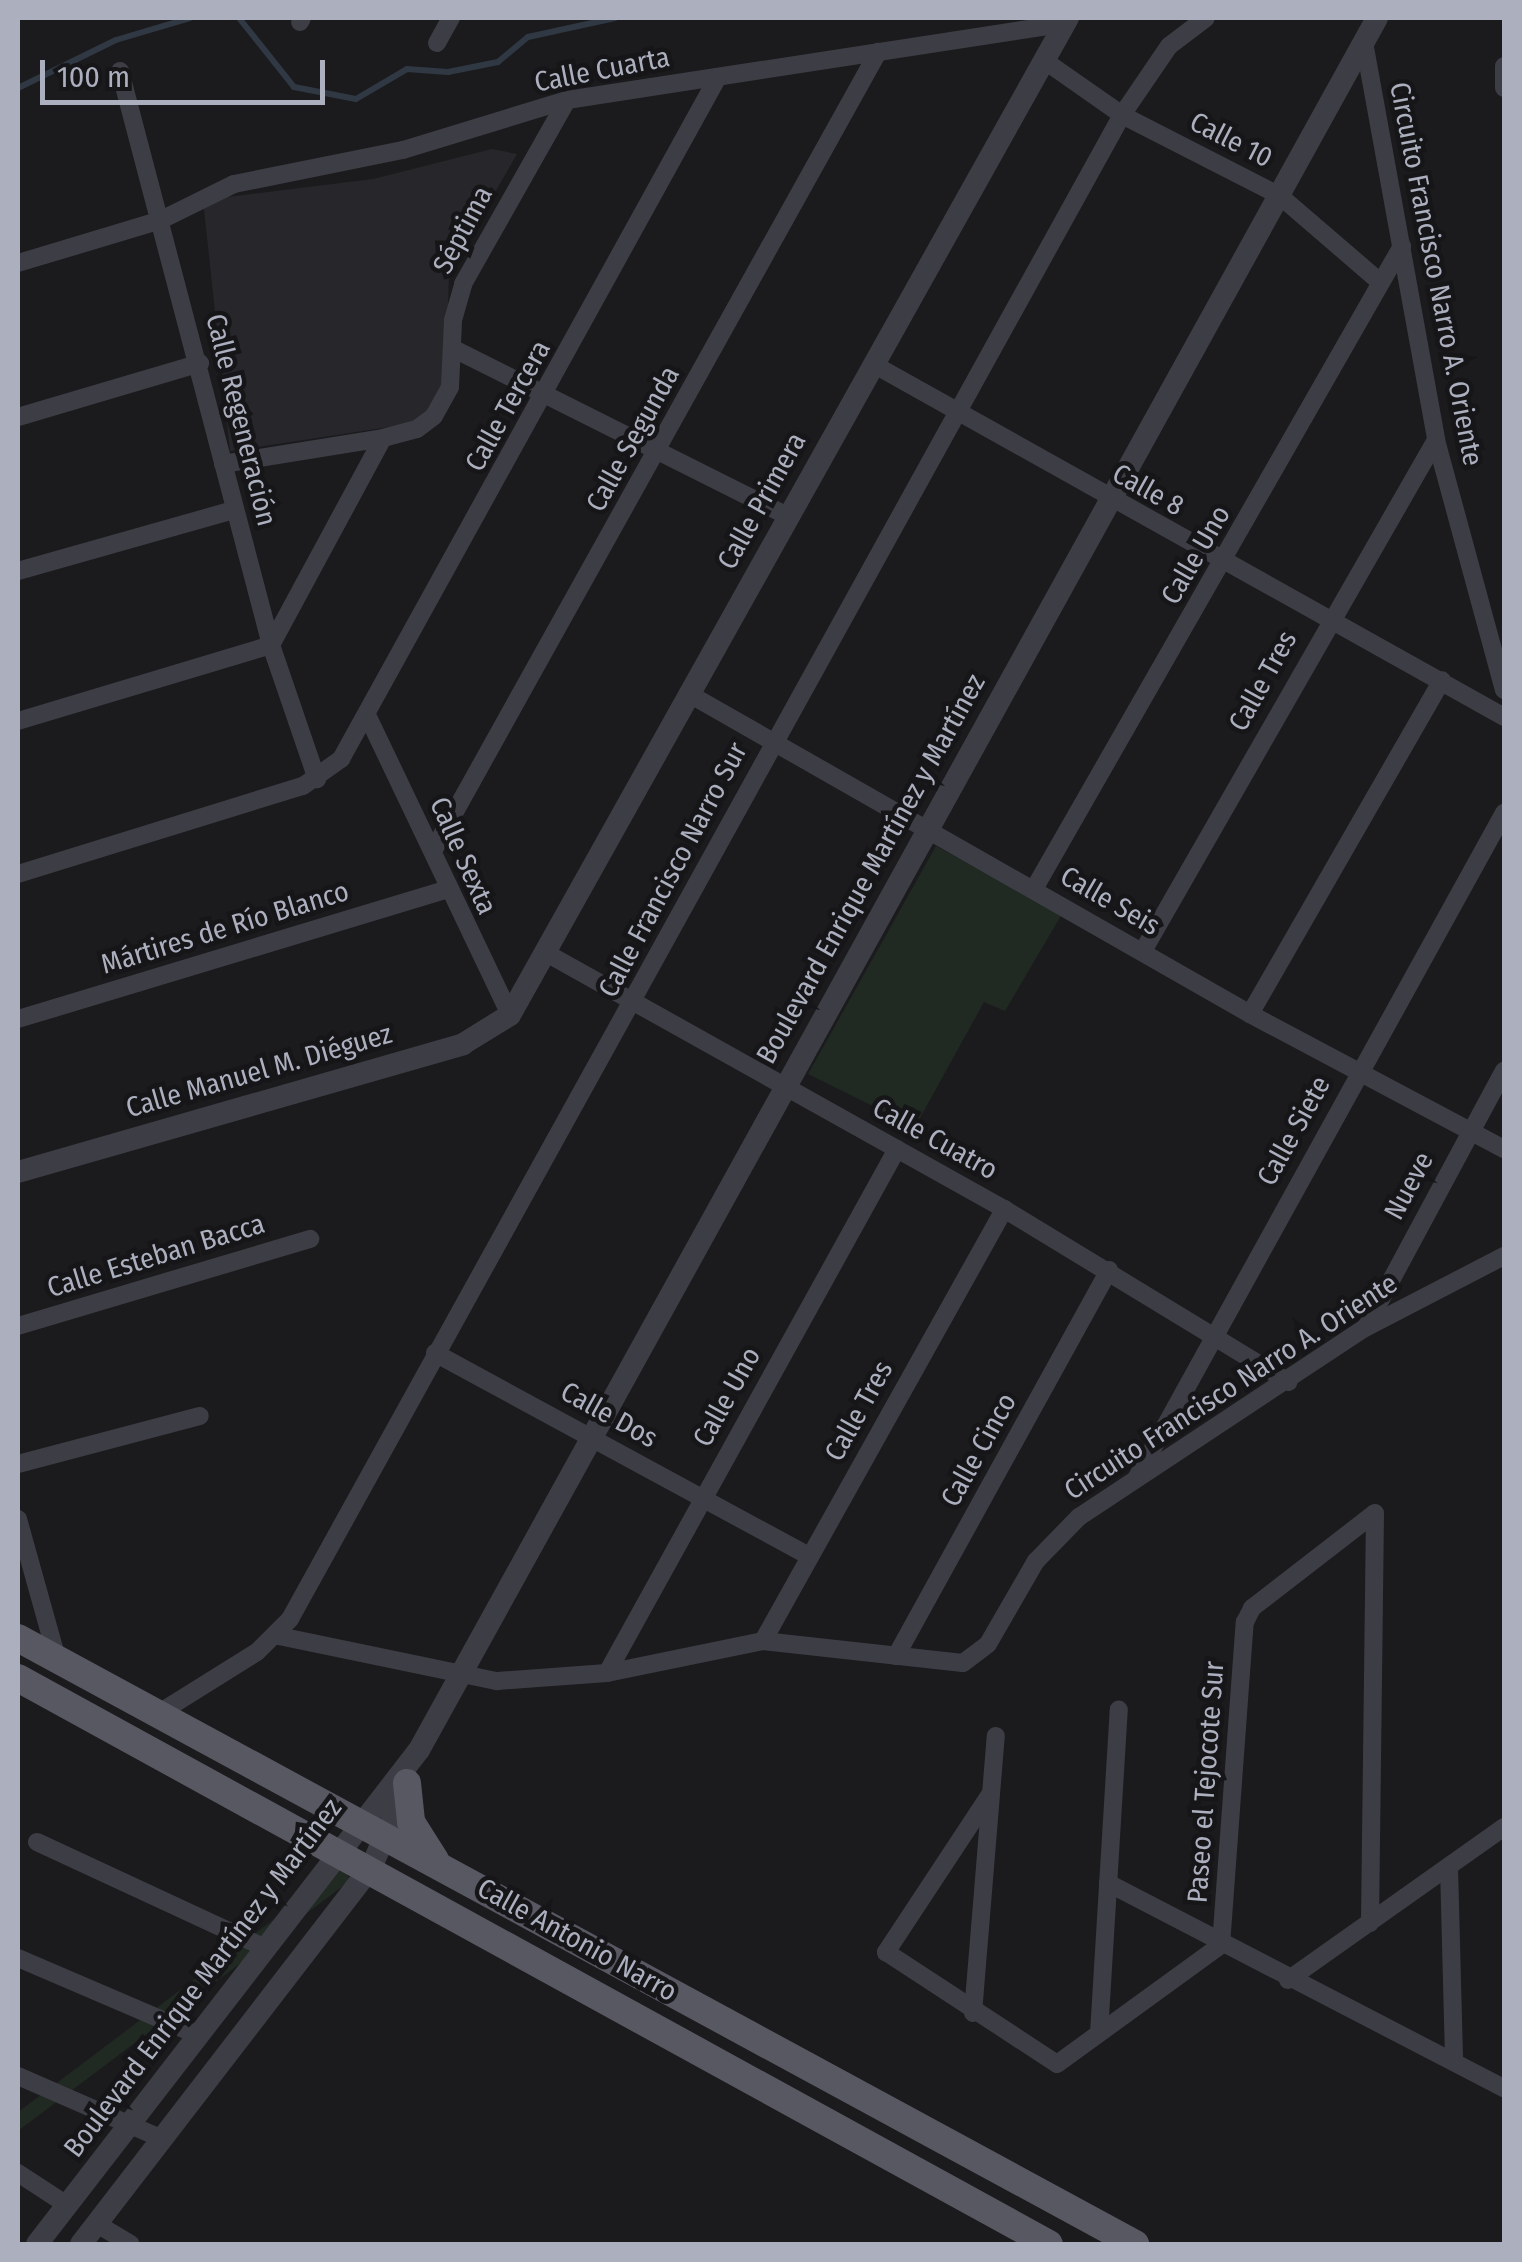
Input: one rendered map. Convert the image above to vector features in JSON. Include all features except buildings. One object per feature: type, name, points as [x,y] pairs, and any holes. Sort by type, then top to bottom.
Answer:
[{"type":"main road","name":"Calle Antonio Narro","points":[[18,1638],[1135,2244]]},
{"type":"main road","name":"Calle Antonio Narro","points":[[18,1678],[371,1868],[1049,2244]]},
{"type":"main road","points":[[408,1783],[411,1822],[440,1865]]},
{"type":"street","points":[[437,43],[452,18]]},
{"type":"street","name":"Calle Francisco Narro Sur","points":[[156,1714],[279,1636],[1122,115],[1169,46],[1206,18]]},
{"type":"street","name":"Boulevard Enrique Martínez y Martínez","points":[[37,2244],[360,1821],[419,1750],[1377,18]]},
{"type":"street","name":"Calle Cuarta","points":[[18,262],[161,220],[234,184],[404,150],[567,100],[1067,20]]},
{"type":"street","name":"Calle Primera","points":[[510,1015],[548,954],[691,695],[786,515],[1067,20]]},
{"type":"street","name":"Circuito Francisco Narro A. Oriente","points":[[1364,42],[1436,440],[1504,690]]},
{"type":"street","name":"Calle Segunda","points":[[432,851],[878,52]]},
{"type":"street","name":"Calle 10","points":[[1045,61],[1122,115],[1280,196],[1380,282]]},
{"type":"street","points":[[1504,66],[1504,88]]},
{"type":"street","name":"Calle Regeneración","points":[[120,71],[271,644],[317,779]]},
{"type":"street","name":"Calle Tercera","points":[[317,779],[341,759],[369,718],[718,77]]},
{"type":"street","name":"Séptima","points":[[223,464],[383,438],[417,429],[434,416],[450,387],[463,284],[567,100]]},
{"type":"street","name":"Calle Uno","points":[[1034,889],[1402,246]]},
{"type":"street","points":[[452,348],[786,515]]},
{"type":"street","points":[[18,417],[200,363]]},
{"type":"street","name":"Calle 8","points":[[873,364],[1109,500],[1504,717]]},
{"type":"street","points":[[18,721],[271,644],[383,438]]},
{"type":"street","name":"Calle Tres","points":[[1143,952],[1330,619],[1436,440]]},
{"type":"street","points":[[18,571],[234,510]]},
{"type":"street","points":[[1250,1014],[1442,680]]},
{"type":"street","name":"Calle Seis","points":[[691,695],[1250,1014],[1504,1149]]},
{"type":"street","name":"Calle Sexta","points":[[369,718],[510,1015]]},
{"type":"street","points":[[18,874],[317,779]]},
{"type":"street","name":"Calle Siete","points":[[1136,1479],[1504,813]]},
{"type":"street","name":"Mártires de Río Blanco","points":[[18,1019],[448,890]]},
{"type":"street","name":"Calle Cuatro","points":[[548,954],[1110,1270],[1289,1382]]},
{"type":"street","name":"Calle Manuel M. Diéguez","points":[[18,1172],[462,1044],[510,1015]]},
{"type":"street","name":"Nueve","points":[[1365,1328],[1504,1071]]},
{"type":"street","name":"Calle Uno","points":[[606,1673],[897,1149]]},
{"type":"street","name":"Calle Tres","points":[[763,1641],[1004,1209]]},
{"type":"street","name":"Calle Esteban Bacca","points":[[18,1326],[310,1238]]},
{"type":"street","name":"Circuito Francisco Narro A. Oriente","points":[[279,1636],[462,1675],[530,1681],[606,1673],[763,1641],[952,1665],[977,1656],[1055,1537],[1365,1328],[1504,1256]]},
{"type":"street","name":"Calle Cinco","points":[[896,1656],[1110,1270]]},
{"type":"street","name":"Calle Dos","points":[[435,1353],[809,1556]]},
{"type":"street","points":[[18,1464],[200,1416]]},
{"type":"street","name":"Paseo el Tejocote Sur","points":[[1221,1945],[1245,1622],[1267,1596],[1375,1513],[1370,1922]]},
{"type":"street","points":[[18,1520],[57,1659]]},
{"type":"street","points":[[1100,2033],[1118,1710]]},
{"type":"street","points":[[973,2013],[996,1736]]},
{"type":"street","name":"Boulevard Enrique Martínez y Martínez","points":[[81,2244],[371,1868],[388,1837],[419,1750]]},
{"type":"street","points":[[991,1794],[886,1952],[1048,2063],[1067,2060],[1221,1945]]},
{"type":"street","points":[[1288,1980],[1504,1827]]},
{"type":"street","points":[[38,1842],[264,1948]]},
{"type":"street","points":[[1449,1867],[1454,2060]]},
{"type":"street","points":[[1108,1883],[1288,1980],[1504,2088]]},
{"type":"street","points":[[18,1958],[198,2035]]},
{"type":"street","points":[[18,2076],[162,2139]]},
{"type":"street","points":[[18,2173],[67,2205]]},
{"type":"street","points":[[97,2224],[130,2244]]},
{"type":"shaded area","points":[[492,149],[517,154],[449,272],[446,376],[422,422],[230,451],[203,200],[373,179]]},
{"type":"shaded area","points":[[936,846],[1062,914],[1005,1011],[984,1002],[915,1127],[808,1074]]},
{"type":"shaded area","points":[[342,1868],[351,1880],[18,2131],[18,2112]]},
{"type":"waterway","points":[[18,88],[116,40],[190,18]]},
{"type":"waterway","points":[[239,18],[294,87],[356,99],[407,69],[448,72],[498,62],[528,37],[615,18]]}]
